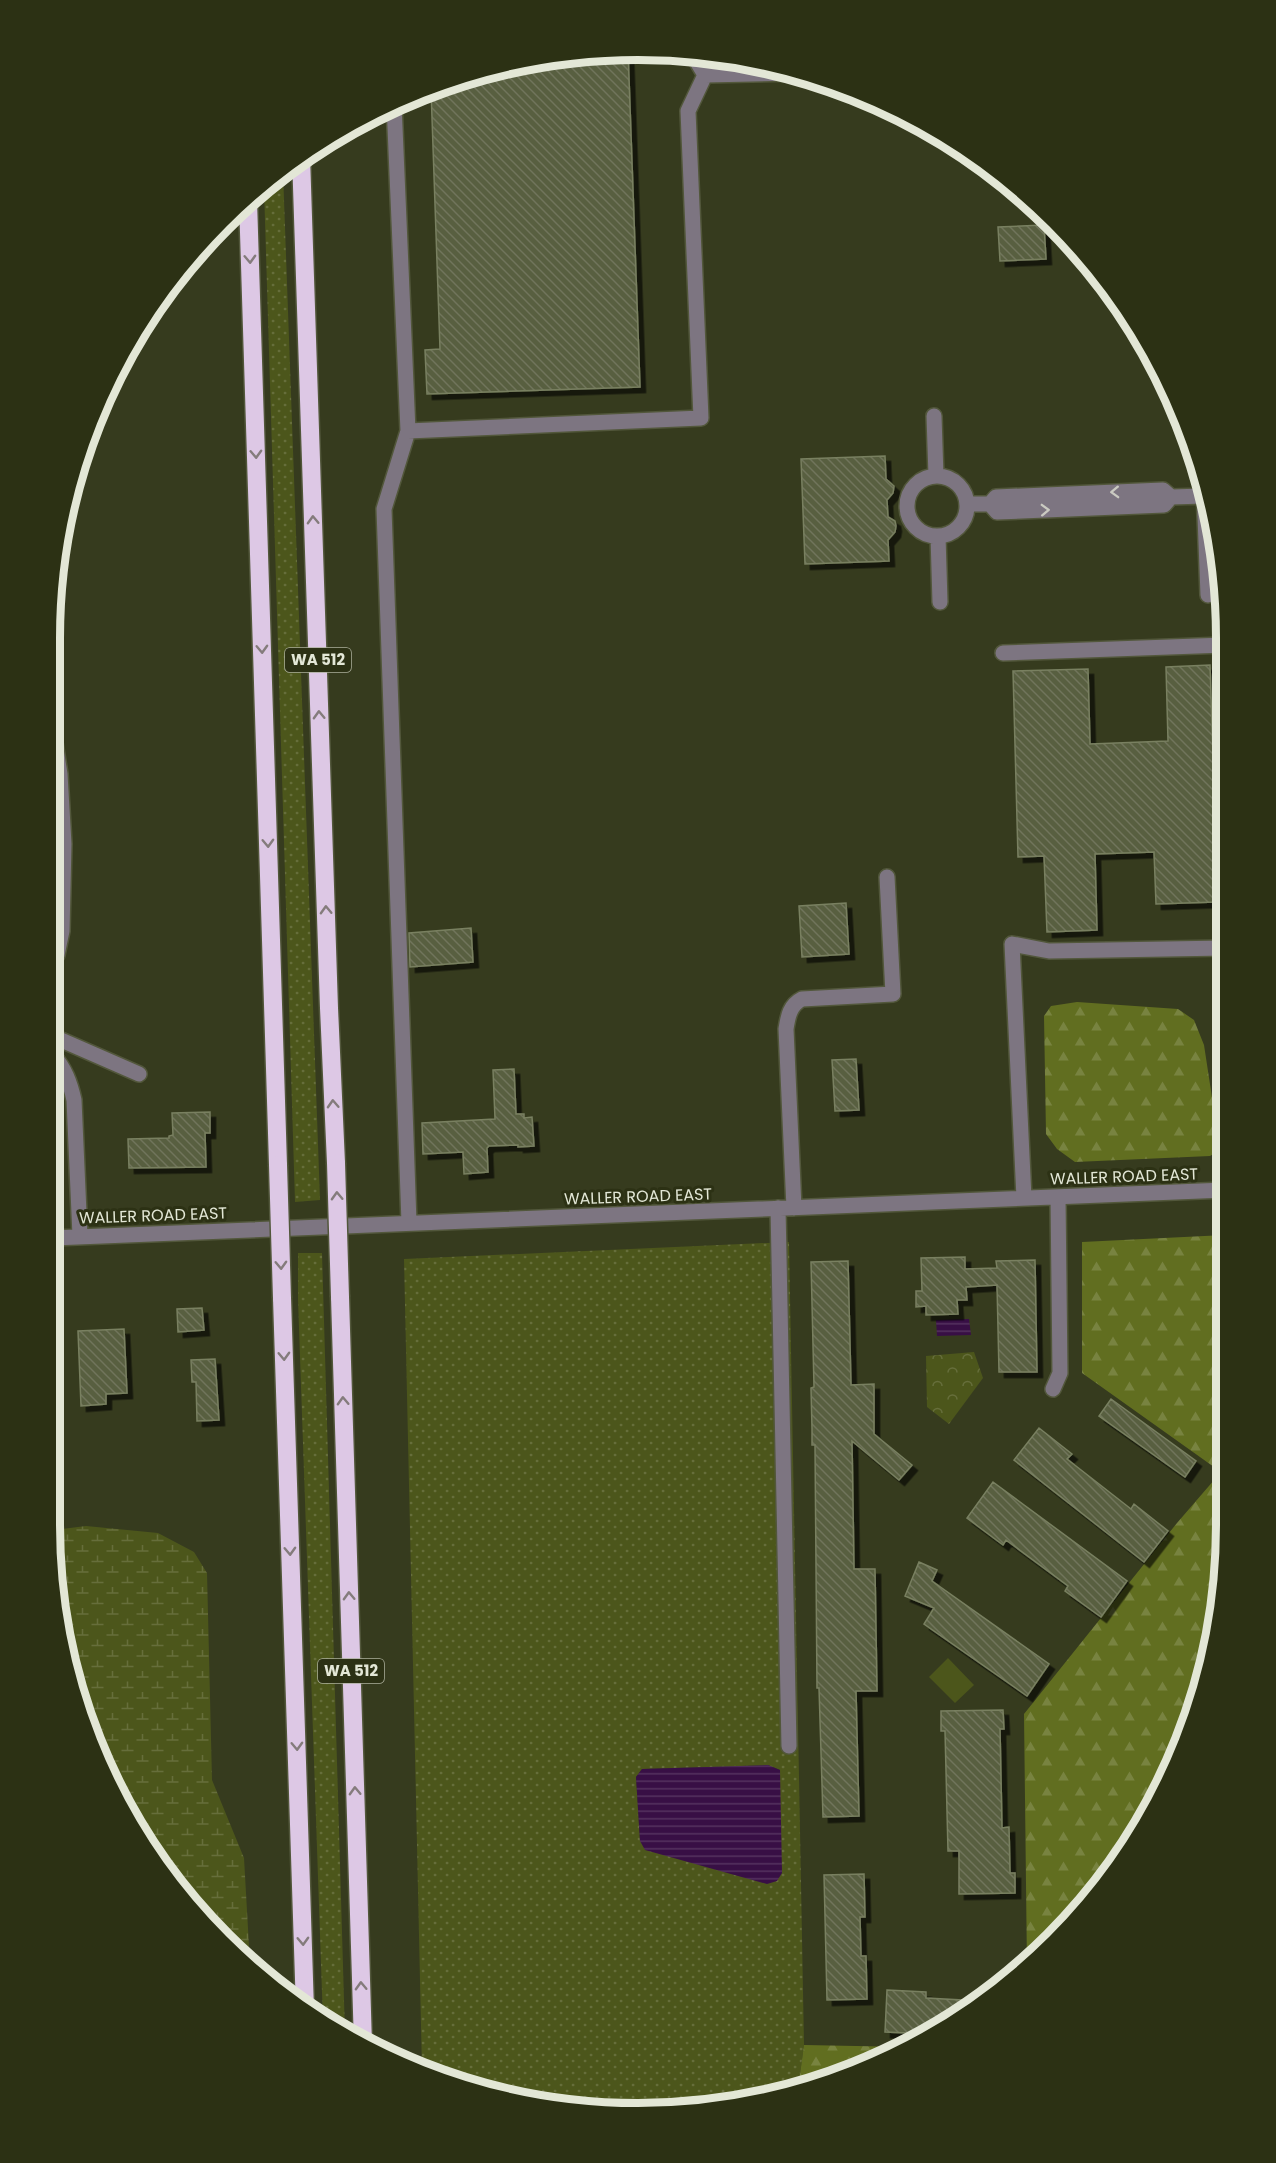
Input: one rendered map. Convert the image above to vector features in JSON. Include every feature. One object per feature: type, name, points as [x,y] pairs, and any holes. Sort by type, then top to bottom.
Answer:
[{"type":"highway","name":"WA 512","points":[[302,167],[363,2033]]},
{"type":"highway","name":"WA 512","points":[[248,211],[305,1997]]},
{"type":"street","points":[[698,63],[705,75]]},
{"type":"street","points":[[705,75],[762,74]]},
{"type":"street","points":[[408,431],[700,418],[688,111],[705,75]]},
{"type":"street","points":[[394,114],[408,431],[384,509],[409,1223]]},
{"type":"street","points":[[934,416],[936,476]]},
{"type":"street","points":[[936,476],[954,481],[965,496],[967,504],[962,523],[947,535],[938,536],[920,531],[908,517],[906,507],[908,498],[918,482],[936,476]]},
{"type":"street","points":[[967,504],[990,504],[996,497],[1163,490],[1171,497],[1197,494]]},
{"type":"street","points":[[1205,527],[1208,595]]},
{"type":"street","points":[[938,536],[940,602]]},
{"type":"street","points":[[1003,653],[1216,645]]},
{"type":"street","points":[[60,774],[64,844],[60,945]]},
{"type":"street","points":[[794,1208],[786,1029],[788,1016],[795,1002],[802,999],[893,994],[887,877]]},
{"type":"street","points":[[1024,1198],[1012,944],[1049,951],[1216,948]]},
{"type":"street","points":[[60,1039],[139,1074]]},
{"type":"street","points":[[60,1063],[70,1081],[74,1100],[81,1236]]},
{"type":"street","name":"WALLER ROAD EAST","points":[[60,1238],[1216,1190]]},
{"type":"street","points":[[1053,1389],[1060,1373],[1058,1197]]},
{"type":"street","points":[[778,1208],[789,1746]]},
{"type":"green space","points":[[283,181],[320,1200],[295,1202],[264,197]]},
{"type":"green space","points":[[1077,1002],[1178,1009],[1194,1020],[1204,1045],[1216,1118],[1216,1152],[1210,1156],[1075,1162],[1057,1149],[1046,1134],[1044,1016],[1051,1006]]},
{"type":"green space","points":[[1216,1235],[1216,1468],[1082,1373],[1082,1242]]},
{"type":"green space","points":[[789,1242],[804,2045],[799,2080],[751,2092],[713,2098],[676,2102],[600,2102],[525,2092],[488,2083],[422,2061],[404,1259]],"holes":[[[768,1765],[780,1770],[640,1841],[636,1777],[642,1769]]]},
{"type":"green space","points":[[298,1253],[322,1253],[345,2023],[323,2010]]},
{"type":"green space","points":[[974,1352],[983,1378],[949,1424],[927,1407],[926,1356]]},
{"type":"green space","points":[[1216,1478],[1215,1563],[1211,1600],[1205,1638],[1185,1711],[1156,1781],[1119,1846],[1073,1906],[1027,1953],[1024,1714]]},
{"type":"green space","points":[[86,1526],[158,1533],[194,1552],[207,1573],[212,1780],[244,1858],[249,1953],[203,1906],[157,1846],[137,1814],[104,1746],[80,1675],[71,1638],[61,1563],[60,1529]]},
{"type":"green space","points":[[948,1658],[974,1685],[955,1703],[929,1677]]},
{"type":"green space","points":[[804,2045],[886,2047],[859,2059],[799,2080]]},
{"type":"shaded area","points":[[969,1319],[971,1335],[937,1336],[936,1320]]},
{"type":"shaded area","points":[[768,1765],[780,1770],[782,1873],[777,1881],[767,1884],[645,1850],[640,1841],[636,1777],[642,1769]]},
{"type":"building","points":[[628,60],[640,387],[427,394],[425,350],[440,349],[431,99],[488,80],[525,71],[600,61]]},
{"type":"building","points":[[1043,225],[1046,259],[1000,261],[998,227]]},
{"type":"building","points":[[885,456],[886,479],[894,486],[893,493],[887,500],[888,517],[895,521],[896,526],[895,532],[888,540],[889,561],[805,564],[801,459]]},
{"type":"building","points":[[1210,665],[1216,848],[1215,902],[1156,904],[1154,852],[1095,854],[1097,930],[1047,932],[1044,856],[1018,857],[1013,671],[1088,669],[1090,744],[1168,741],[1166,667]]},
{"type":"building","points":[[846,903],[849,954],[802,957],[799,906]]},
{"type":"building","points":[[471,928],[473,962],[410,967],[409,933]]},
{"type":"building","points":[[856,1059],[859,1110],[835,1111],[832,1060]]},
{"type":"building","points":[[514,1069],[516,1114],[524,1114],[524,1118],[532,1117],[534,1146],[489,1146],[487,1148],[488,1172],[464,1174],[463,1152],[423,1154],[422,1123],[495,1119],[493,1070]]},
{"type":"building","points":[[210,1112],[210,1133],[205,1133],[206,1167],[129,1168],[128,1139],[169,1138],[173,1135],[172,1113]]},
{"type":"building","points":[[965,1257],[965,1269],[997,1268],[996,1261],[1035,1260],[1037,1372],[999,1372],[997,1285],[966,1287],[967,1300],[957,1300],[958,1314],[926,1315],[926,1306],[916,1307],[916,1291],[922,1291],[921,1258]]},
{"type":"building","points":[[848,1261],[851,1385],[874,1384],[874,1434],[912,1465],[899,1480],[852,1441],[854,1569],[875,1569],[877,1691],[856,1691],[859,1816],[823,1817],[819,1688],[817,1688],[811,1262]]},
{"type":"building","points":[[202,1308],[204,1330],[178,1332],[177,1309]]},
{"type":"building","points":[[124,1329],[127,1393],[106,1394],[106,1404],[81,1406],[78,1331]]},
{"type":"building","points":[[215,1359],[219,1420],[197,1421],[196,1382],[192,1382],[191,1360]]},
{"type":"building","points":[[1111,1399],[1196,1461],[1185,1477],[1099,1416]]},
{"type":"building","points":[[1039,1428],[1072,1454],[1067,1459],[1131,1509],[1134,1504],[1168,1531],[1144,1562],[1014,1460]]},
{"type":"building","points":[[993,1482],[1127,1581],[1101,1617],[1065,1591],[1068,1586],[1006,1540],[1003,1545],[967,1518]]},
{"type":"building","points":[[919,1562],[937,1570],[932,1581],[1049,1664],[1027,1696],[924,1624],[934,1608],[905,1596]]},
{"type":"building","points":[[1003,1710],[1004,1729],[1000,1729],[1002,1828],[1009,1827],[1010,1873],[1015,1873],[1015,1893],[959,1894],[959,1851],[948,1851],[945,1731],[941,1731],[941,1711]]},
{"type":"building","points":[[864,1874],[865,1917],[860,1917],[861,1956],[866,1956],[867,1999],[827,2000],[824,1875]]},
{"type":"building","points":[[887,1990],[926,1992],[926,1998],[967,2000],[913,2033],[885,2032]]}]
